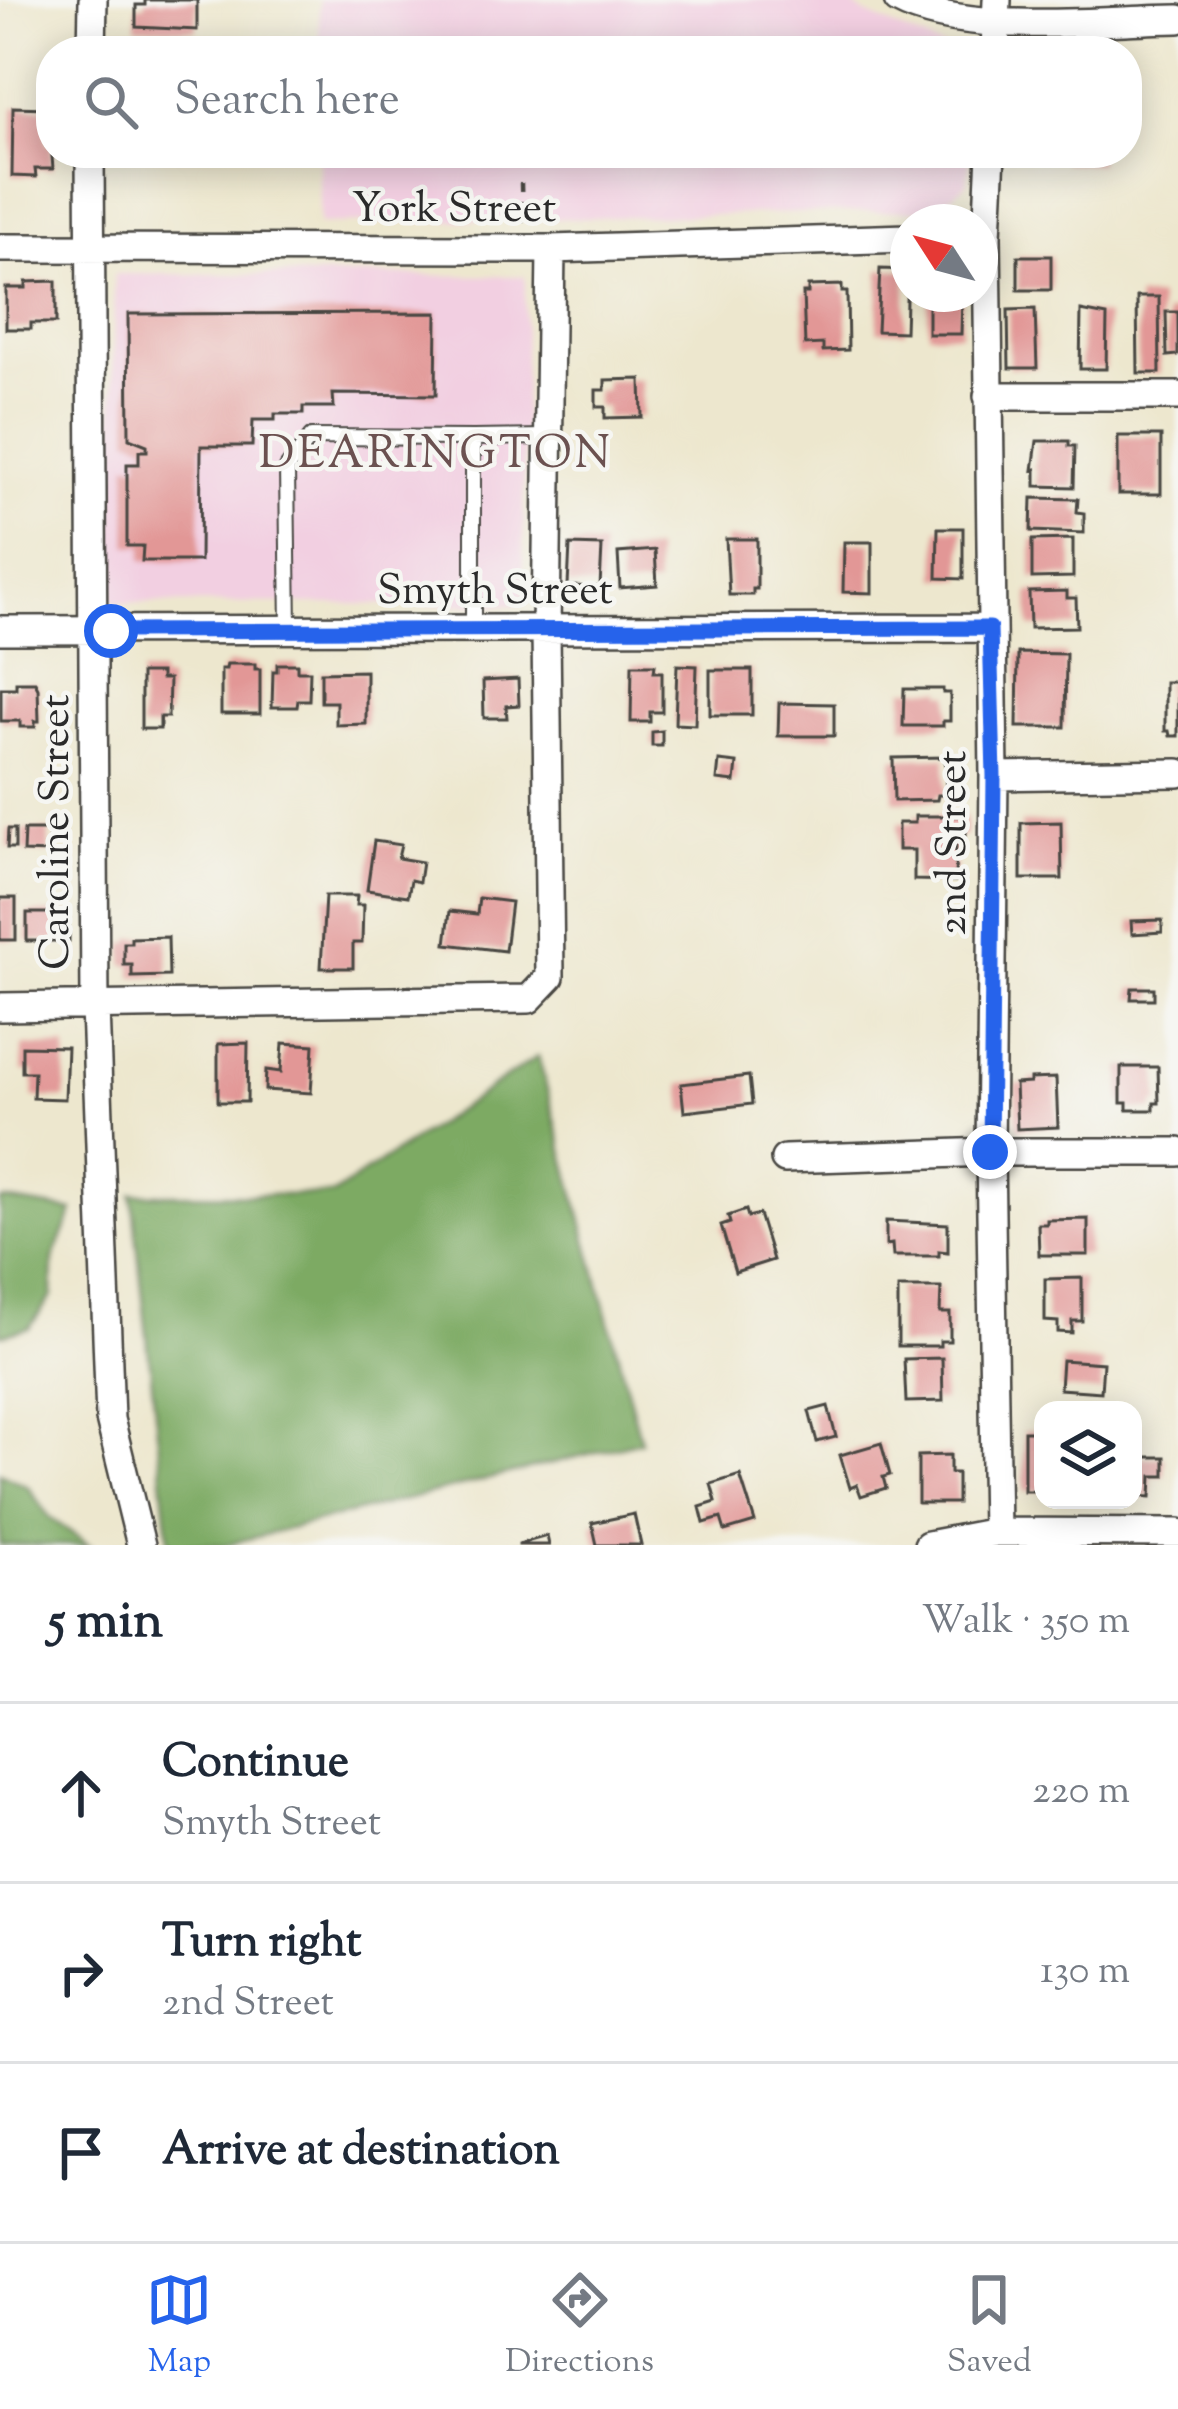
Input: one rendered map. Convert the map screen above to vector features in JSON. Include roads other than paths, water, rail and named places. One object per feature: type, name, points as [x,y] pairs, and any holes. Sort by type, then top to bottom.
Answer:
[{"type":"street","points":[[92,36],[93,0]]},
{"type":"street","points":[[898,0],[922,13],[997,11],[1178,19]]},
{"type":"street","name":"Caroline Street","points":[[90,168],[95,1008],[110,1419],[141,1545]]},
{"type":"street","name":"2nd Street","points":[[987,204],[990,168]]},
{"type":"street","name":"York Street","points":[[0,248],[550,249],[890,239]]},
{"type":"street","points":[[0,1007],[529,999],[550,977],[546,630],[550,249]]},
{"type":"street","name":"2nd Street","points":[[986,312],[994,776],[990,1152],[996,1532]]},
{"type":"street","points":[[988,396],[1178,396]]},
{"type":"street","name":"Smyth Street","points":[[0,630],[990,628]]},
{"type":"street","points":[[994,776],[1178,773]]},
{"type":"street","points":[[785,1159],[1178,1152]]},
{"type":"street","points":[[928,1545],[996,1532],[1178,1533]]},
{"type":"lane","points":[[289,630],[286,468],[311,437],[547,436]]},
{"type":"lane","points":[[472,438],[473,630]]},
{"type":"district","name":"DEARINGTON","points":[[436,451]]}]
